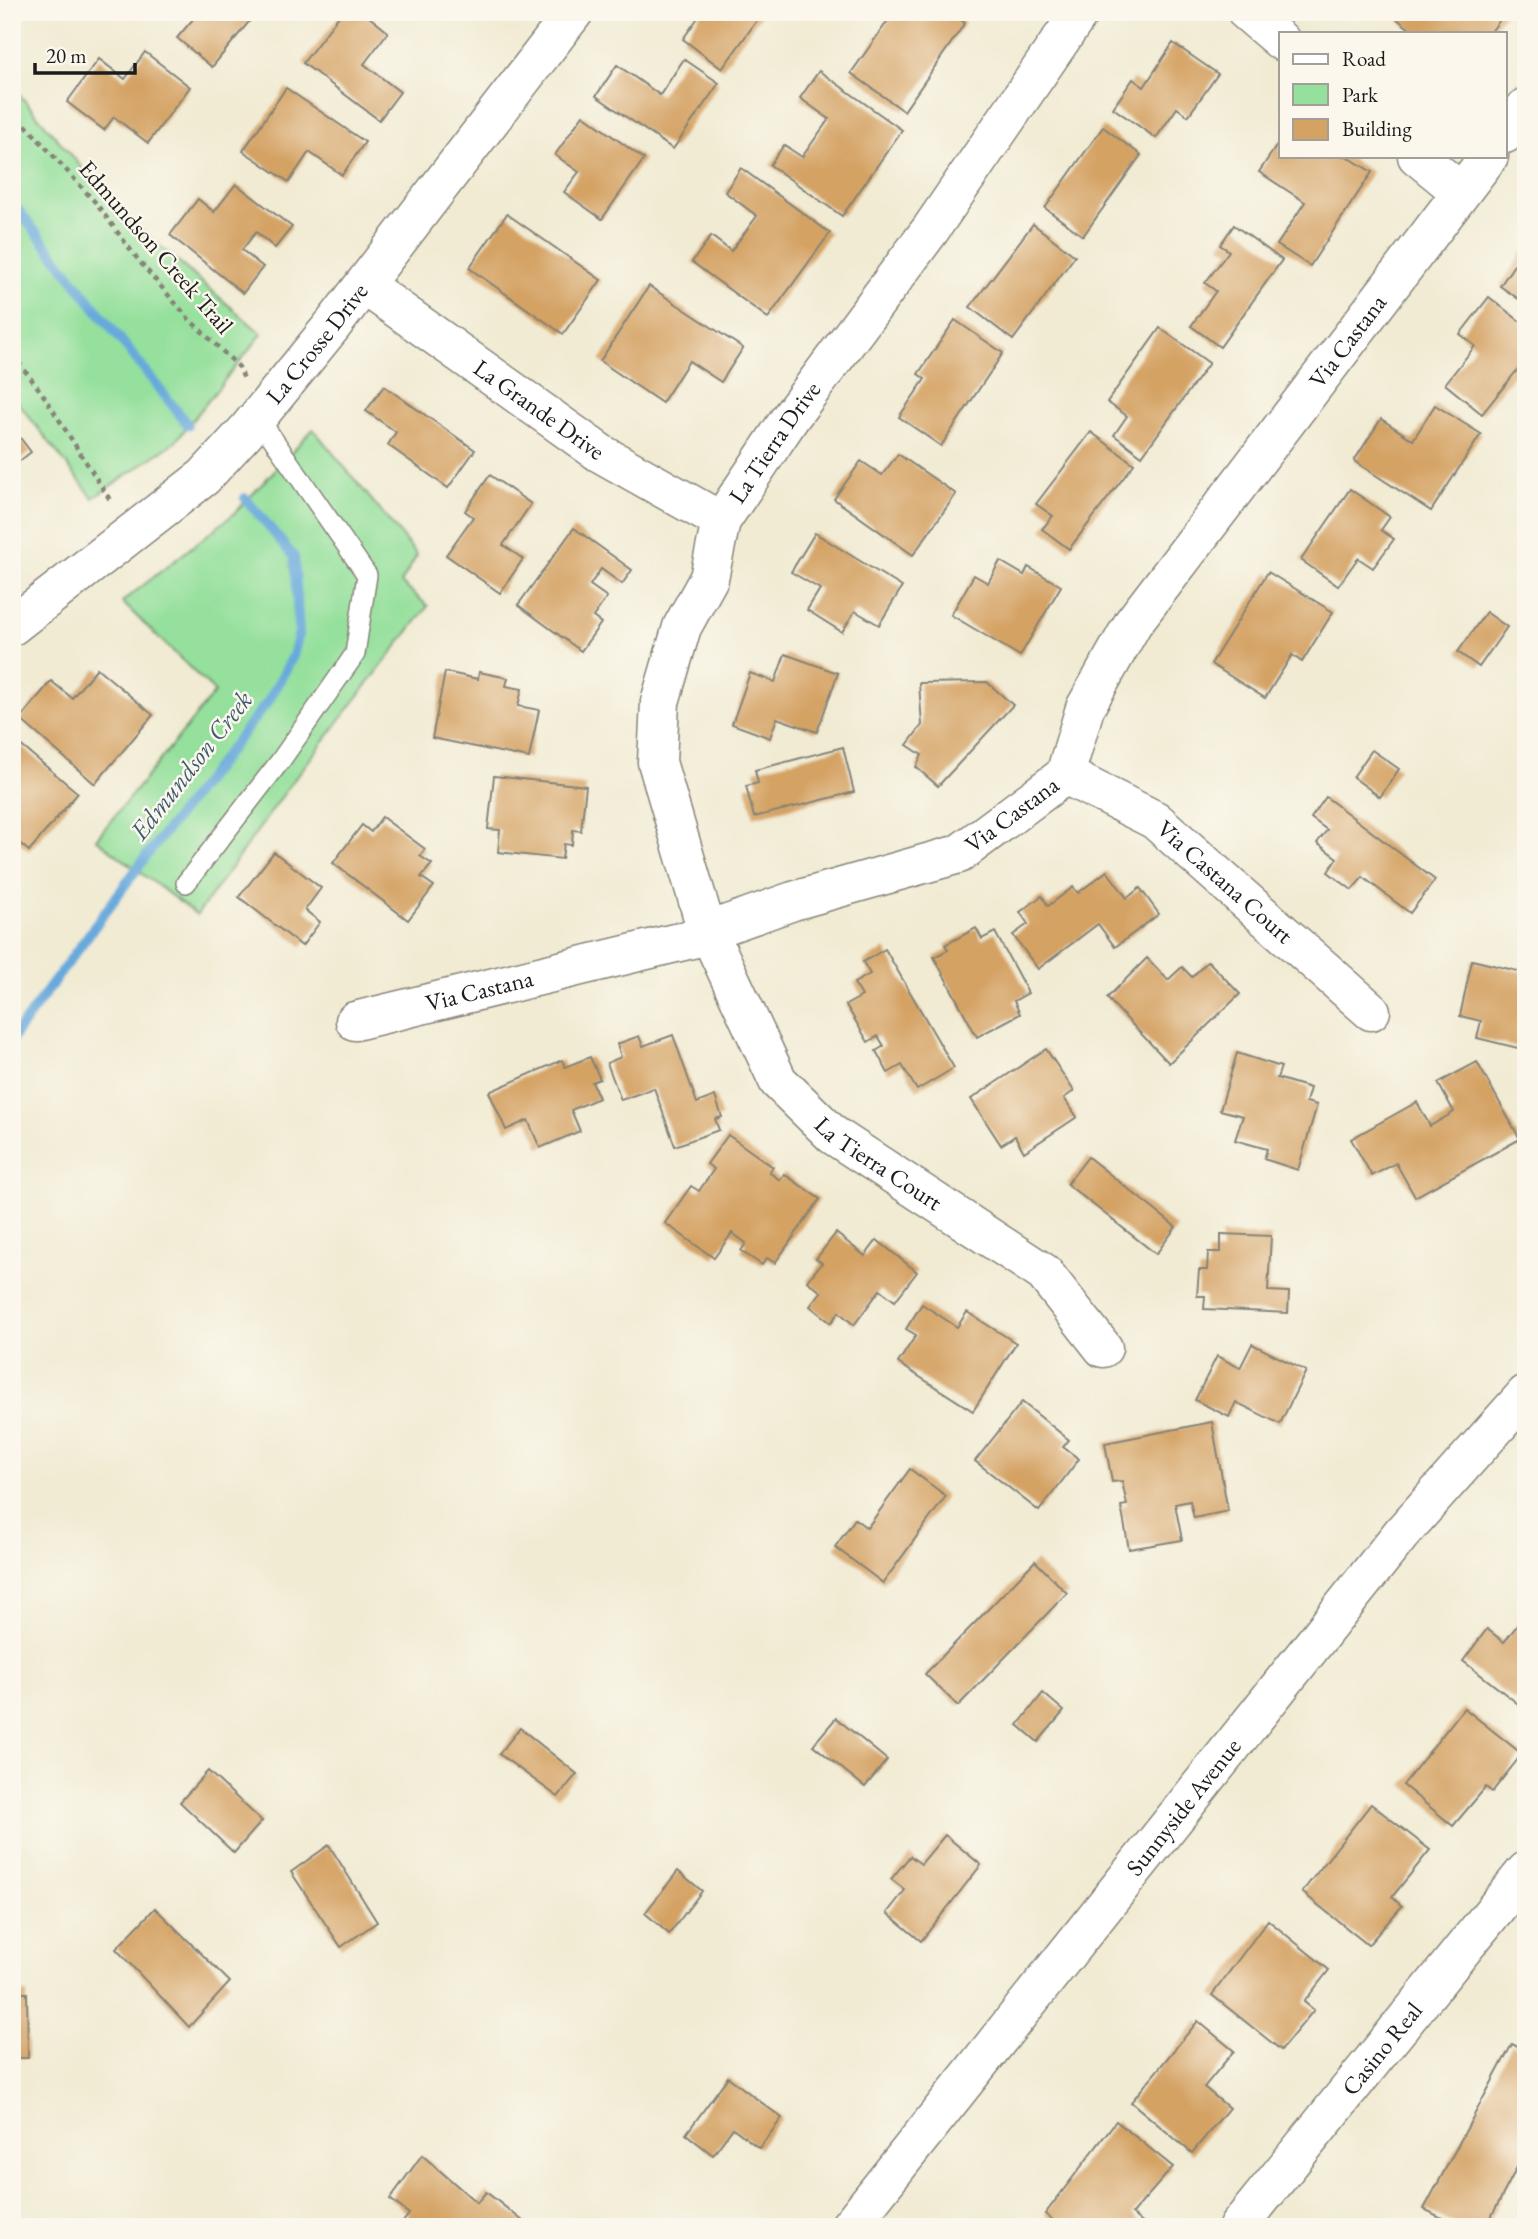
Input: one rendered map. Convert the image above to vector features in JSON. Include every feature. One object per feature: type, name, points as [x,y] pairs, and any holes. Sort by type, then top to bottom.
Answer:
[{"type":"street","name":"La Crosse Drive","points":[[12,626],[204,477],[364,285],[574,12]]},
{"type":"street","name":"La Tierra Drive","points":[[708,933],[657,762],[660,702],[682,627],[709,578],[722,521],[790,418],[931,229],[1080,12]]},
{"type":"street","points":[[1247,12],[1279,39]]},
{"type":"street","points":[[1506,133],[1526,107]]},
{"type":"street","points":[[1419,158],[1461,192]]},
{"type":"street","name":"Via Castana","points":[[355,1021],[708,933],[793,901],[959,854],[1065,775],[1085,708],[1133,622],[1487,158]]},
{"type":"street","name":"La Grande Drive","points":[[364,285],[600,453],[722,521]]},
{"type":"street","name":"Via Castana Court","points":[[1065,775],[1155,820],[1371,1011]]},
{"type":"street","name":"La Tierra Court","points":[[708,933],[778,1081],[833,1135],[1044,1273],[1103,1348]]},
{"type":"street","name":"Sunnyside Avenue","points":[[849,2227],[1151,1852],[1401,1534],[1526,1394]]},
{"type":"street","name":"Casino Real","points":[[1238,2227],[1526,1871]]},
{"type":"lane","points":[[187,883],[281,760],[355,654],[367,575],[257,416]]},
{"type":"path","name":"Edmundson Creek Trail","points":[[12,110],[95,202],[139,261],[189,319],[239,367],[257,416]]},
{"type":"path","points":[[12,354],[43,393],[132,534]]},
{"type":"green space","points":[[12,86],[121,213],[262,334],[175,442],[93,498],[12,395]]},
{"type":"green space","points":[[313,429],[417,555],[401,583],[428,606],[293,781],[197,915],[96,839],[215,692],[122,602],[235,513]]},
{"type":"building","points":[[187,12],[257,12],[212,67],[177,38],[194,18]]},
{"type":"building","points":[[342,12],[363,12],[388,32],[364,64],[400,92],[379,120],[303,63]]},
{"type":"building","points":[[702,12],[763,12],[722,69],[683,39]]},
{"type":"building","points":[[894,12],[951,12],[965,23],[904,111],[851,73]]},
{"type":"building","points":[[1388,12],[1506,12],[1491,32],[1414,32]]},
{"type":"building","points":[[1173,43],[1218,74],[1188,116],[1177,108],[1156,138],[1113,108],[1133,79],[1144,87]]},
{"type":"building","points":[[145,52],[190,87],[148,143],[114,117],[104,130],[67,102],[99,59],[125,79]]},
{"type":"building","points":[[684,59],[719,83],[673,149],[596,96],[617,65],[660,95]]},
{"type":"building","points":[[819,71],[902,130],[842,216],[770,165],[784,145],[802,157],[829,119],[800,98]]},
{"type":"building","points":[[286,88],[365,142],[342,175],[309,152],[289,182],[243,151]]},
{"type":"building","points":[[583,115],[644,159],[602,219],[564,192],[579,172],[555,155]]},
{"type":"building","points":[[1103,127],[1141,155],[1083,236],[1045,208]]},
{"type":"building","points":[[1279,142],[1279,158],[1349,158],[1372,172],[1310,266],[1277,245],[1305,202],[1259,172]]},
{"type":"building","points":[[741,168],[830,233],[768,318],[692,262],[711,236],[731,251],[757,216],[725,192]]},
{"type":"building","points":[[236,184],[292,227],[275,248],[256,232],[242,250],[263,267],[243,293],[170,235],[198,199],[214,212]]},
{"type":"building","points":[[507,214],[601,280],[563,334],[469,268]]},
{"type":"building","points":[[1033,224],[1075,256],[1013,340],[970,307]]},
{"type":"building","points":[[1234,225],[1282,260],[1220,347],[1191,326],[1216,291],[1205,283],[1229,251],[1220,245]]},
{"type":"building","points":[[1526,247],[1526,304],[1500,286]]},
{"type":"building","points":[[649,286],[743,348],[721,382],[689,361],[662,403],[600,361]]},
{"type":"building","points":[[1489,297],[1526,326],[1526,359],[1482,414],[1445,384],[1475,346],[1460,334]]},
{"type":"building","points":[[955,320],[1003,353],[941,446],[899,417],[925,379],[918,374]]},
{"type":"building","points":[[1160,328],[1209,363],[1142,456],[1114,435],[1127,416],[1107,402]]},
{"type":"building","points":[[384,386],[475,450],[448,488],[388,445],[396,432],[366,411]]},
{"type":"building","points":[[1435,405],[1481,434],[1431,511],[1354,461],[1381,419],[1413,440]]},
{"type":"building","points":[[12,427],[31,452],[12,467]]},
{"type":"building","points":[[1091,432],[1134,464],[1069,549],[1042,529],[1053,516],[1036,504]]},
{"type":"building","points":[[898,454],[956,494],[913,555],[834,499],[861,461],[882,475]]},
{"type":"building","points":[[490,475],[531,504],[503,545],[523,559],[500,593],[446,555],[473,517],[465,511]]},
{"type":"building","points":[[1350,489],[1390,517],[1381,530],[1394,539],[1373,568],[1358,558],[1338,586],[1301,560]]},
{"type":"building","points":[[574,528],[632,570],[622,584],[601,569],[590,585],[607,597],[593,617],[601,623],[581,651],[518,605]]},
{"type":"building","points":[[815,533],[902,587],[879,625],[855,611],[842,632],[807,610],[820,589],[791,572]]},
{"type":"building","points":[[1000,561],[1024,575],[1028,567],[1061,586],[1020,656],[951,615],[974,575],[988,583]]},
{"type":"building","points":[[1268,572],[1333,612],[1302,662],[1292,655],[1265,698],[1211,664]]},
{"type":"building","points":[[1486,612],[1507,627],[1479,667],[1458,652]]},
{"type":"building","points":[[785,654],[838,673],[817,732],[777,718],[770,738],[732,724],[750,673],[775,682]]},
{"type":"building","points":[[97,668],[153,715],[95,784],[20,719],[51,681],[72,698]]},
{"type":"building","points":[[445,672],[478,679],[479,672],[508,678],[506,686],[522,689],[518,706],[539,710],[529,758],[432,738]]},
{"type":"building","points":[[987,682],[1013,705],[938,786],[916,767],[922,755],[907,745],[922,725],[919,683]]},
{"type":"building","points":[[12,738],[78,793],[29,851],[12,837]]},
{"type":"building","points":[[843,747],[854,792],[754,817],[746,786],[758,783],[755,770]]},
{"type":"building","points":[[1372,750],[1399,769],[1380,797],[1353,777]]},
{"type":"building","points":[[494,776],[586,786],[581,831],[573,830],[572,845],[564,844],[562,859],[498,852],[500,830],[488,829]]},
{"type":"building","points":[[1326,797],[1435,880],[1410,913],[1363,877],[1352,890],[1328,872],[1337,858],[1317,843],[1327,830],[1311,818]]},
{"type":"building","points":[[382,817],[425,849],[420,856],[432,864],[421,877],[434,886],[408,920],[333,863],[362,825],[371,832]]},
{"type":"building","points":[[274,852],[321,888],[305,910],[320,922],[302,946],[239,897]]},
{"type":"building","points":[[1107,871],[1127,898],[1140,888],[1159,914],[1115,947],[1098,924],[1038,969],[1013,935],[1028,924],[1020,912],[1042,896],[1048,906],[1073,887],[1078,893]]},
{"type":"building","points":[[976,928],[982,939],[995,932],[1028,993],[1014,1001],[1020,1014],[977,1037],[934,957],[948,950],[945,945]]},
{"type":"building","points":[[885,949],[954,1068],[917,1090],[902,1065],[888,1073],[876,1051],[884,1046],[878,1036],[868,1042],[846,1005],[862,996],[854,983],[870,974],[863,962]]},
{"type":"building","points":[[1147,958],[1168,980],[1182,967],[1192,977],[1208,961],[1240,994],[1169,1063],[1107,998]]},
{"type":"building","points":[[1472,960],[1526,973],[1526,1050],[1477,1038],[1481,1021],[1460,1016]]},
{"type":"building","points":[[673,1035],[697,1103],[715,1096],[722,1117],[715,1119],[719,1130],[675,1146],[654,1088],[621,1100],[607,1063],[621,1057],[617,1044],[639,1036],[643,1046]]},
{"type":"building","points":[[1046,1049],[1074,1091],[1064,1098],[1077,1117],[1024,1152],[1015,1136],[1001,1145],[971,1099]]},
{"type":"building","points":[[1237,1053],[1281,1067],[1277,1078],[1310,1088],[1306,1102],[1317,1105],[1298,1170],[1264,1159],[1267,1149],[1235,1140],[1243,1116],[1220,1110]]},
{"type":"building","points":[[590,1057],[600,1079],[592,1082],[599,1098],[571,1110],[580,1131],[540,1148],[528,1120],[506,1130],[489,1092],[562,1060],[565,1067]]},
{"type":"building","points":[[1477,1062],[1520,1139],[1415,1197],[1396,1163],[1372,1176],[1351,1139],[1417,1102],[1430,1126],[1454,1112],[1438,1083]]},
{"type":"building","points":[[728,1135],[773,1167],[769,1172],[780,1180],[784,1174],[820,1199],[775,1263],[767,1258],[762,1265],[741,1251],[746,1243],[732,1233],[714,1258],[665,1223],[691,1186],[699,1191],[714,1169],[707,1164]]},
{"type":"building","points":[[1088,1157],[1176,1227],[1156,1254],[1067,1184]]},
{"type":"building","points":[[836,1233],[865,1256],[877,1240],[917,1272],[895,1301],[880,1290],[854,1325],[839,1312],[831,1323],[810,1306],[821,1292],[807,1281],[822,1263],[816,1259]]},
{"type":"building","points":[[1221,1234],[1271,1236],[1268,1291],[1289,1292],[1288,1313],[1204,1309],[1205,1296],[1197,1296],[1199,1270],[1207,1270],[1208,1252],[1221,1252]]},
{"type":"building","points":[[922,1304],[957,1327],[967,1312],[1016,1343],[973,1411],[898,1363],[916,1335],[906,1329]]},
{"type":"building","points":[[1252,1344],[1306,1371],[1280,1424],[1236,1402],[1229,1417],[1195,1400],[1217,1356],[1240,1368]]},
{"type":"building","points":[[1022,1402],[1069,1440],[1063,1447],[1079,1459],[1039,1511],[975,1461]]},
{"type":"building","points":[[1212,1422],[1228,1511],[1194,1518],[1190,1501],[1175,1504],[1182,1540],[1129,1549],[1121,1506],[1127,1505],[1122,1481],[1112,1482],[1105,1443]]},
{"type":"building","points":[[910,1469],[946,1496],[883,1583],[835,1547],[855,1519],[867,1528]]},
{"type":"building","points":[[1035,1561],[1067,1593],[958,1706],[925,1674]]},
{"type":"building","points":[[1526,1614],[1526,1710],[1463,1661],[1487,1629],[1504,1642]]},
{"type":"building","points":[[1043,1693],[1064,1711],[1038,1742],[1018,1725]]},
{"type":"building","points":[[1464,1708],[1522,1754],[1492,1792],[1486,1787],[1453,1826],[1403,1785]]},
{"type":"building","points":[[836,1718],[887,1760],[865,1787],[813,1745]]},
{"type":"building","points":[[520,1728],[577,1774],[558,1797],[499,1754]]},
{"type":"building","points":[[208,1771],[262,1821],[234,1853],[180,1802]]},
{"type":"building","points":[[1371,1804],[1430,1850],[1392,1897],[1402,1906],[1368,1945],[1302,1892]]},
{"type":"building","points":[[945,1835],[981,1865],[921,1941],[887,1913],[905,1890],[891,1879],[910,1856],[921,1864]]},
{"type":"building","points":[[329,1845],[377,1922],[341,1947],[291,1872]]},
{"type":"building","points":[[678,1871],[702,1891],[669,1934],[645,1913]]},
{"type":"building","points":[[155,1908],[230,1982],[189,2027],[116,1949]]},
{"type":"building","points":[[1268,1920],[1329,1970],[1304,2002],[1314,2010],[1281,2050],[1212,1995]]},
{"type":"building","points":[[12,1993],[27,1993],[28,2058],[12,2058]]},
{"type":"building","points":[[1198,2021],[1234,2051],[1204,2087],[1229,2108],[1192,2153],[1131,2102]]},
{"type":"building","points":[[1512,2044],[1526,2051],[1526,2150],[1486,2227],[1460,2227],[1424,2209]]},
{"type":"building","points":[[728,2077],[782,2118],[759,2148],[733,2128],[713,2155],[686,2134]]},
{"type":"building","points":[[1116,2121],[1173,2167],[1132,2214],[1147,2227],[1062,2227],[1045,2214]]},
{"type":"building","points":[[422,2155],[477,2203],[486,2192],[528,2225],[399,2227],[409,2214],[390,2199]]},
{"type":"waterway","name":"Edmundson Creek","points":[[12,202],[188,425]]},
{"type":"waterway","name":"Edmundson Creek","points":[[12,1039],[147,855],[269,700],[293,656],[299,632],[294,557],[245,498]]}]
